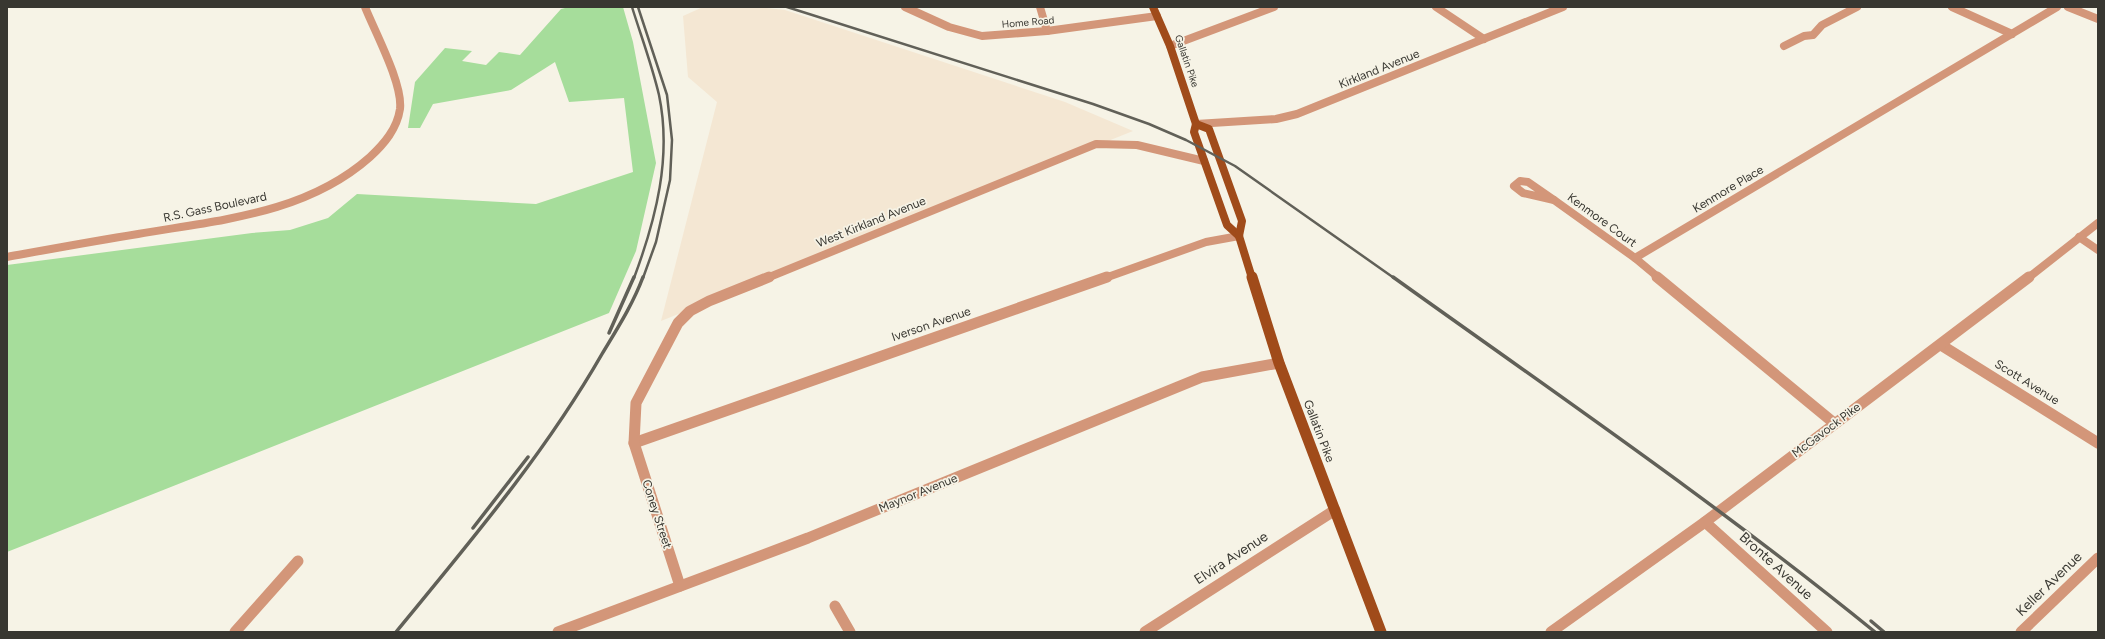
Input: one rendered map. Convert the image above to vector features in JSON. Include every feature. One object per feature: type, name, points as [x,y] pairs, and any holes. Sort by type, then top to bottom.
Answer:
[{"type":"main road","name":"Gallatin Pike","points":[[1153,7],[1170,46],[1196,124],[1194,132],[1227,225],[1239,236]]},
{"type":"main road","name":"Gallatin Pike","points":[[1196,124],[1209,129],[1222,161],[1242,221],[1239,236],[1279,363],[1380,632]]},
{"type":"street","name":"R.S. Gass Boulevard","points":[[7,257],[236,218],[301,199],[329,186],[353,171],[373,154],[390,135],[399,118],[401,103],[398,91],[365,7]]},
{"type":"street","name":"Home Road","points":[[905,7],[968,34],[996,35],[1047,31],[1157,16]]},
{"type":"street","points":[[1040,7],[1047,31]]},
{"type":"street","points":[[1170,46],[1274,7]]},
{"type":"street","points":[[1436,7],[1484,39]]},
{"type":"street","name":"Kirkland Avenue","points":[[1196,124],[1276,119],[1297,114],[1563,7]]},
{"type":"street","points":[[1784,46],[1804,36],[1813,36],[1822,25],[1857,7]]},
{"type":"street","points":[[1952,7],[2012,34]]},
{"type":"street","name":"Kenmore Place","points":[[1635,258],[2057,7]]},
{"type":"street","points":[[2068,7],[2098,19]]},
{"type":"street","name":"West Kirkland Avenue","points":[[634,443],[636,403],[678,323],[690,311],[709,301],[1096,144],[1114,142],[1150,145],[1204,161]]},
{"type":"street","name":"Kenmore Court","points":[[1555,200],[1635,258]]},
{"type":"street","name":"McGavock Pike","points":[[1551,632],[1706,522],[1834,423],[1941,345],[2098,222]]},
{"type":"street","name":"Iverson Avenue","points":[[634,443],[1206,242],[1239,236]]},
{"type":"street","points":[[2079,237],[2098,250]]},
{"type":"street","points":[[1635,258],[1834,423]]},
{"type":"street","name":"Scott Avenue","points":[[1941,345],[2098,443]]},
{"type":"street","name":"Maynor Avenue","points":[[558,632],[808,538],[1202,377],[1279,363]]},
{"type":"street","name":"Coney Street","points":[[634,443],[680,586]]},
{"type":"street","name":"Elvira Avenue","points":[[1145,632],[1335,510]]},
{"type":"street","name":"Bronte Avenue","points":[[1706,522],[1827,632]]},
{"type":"street","name":"Keller Avenue","points":[[2021,632],[2098,558]]},
{"type":"street","points":[[235,632],[298,561]]},
{"type":"street","points":[[835,606],[850,632]]},
{"type":"shaded area","points":[[703,7],[758,7],[785,10],[1065,102],[1133,131],[661,321],[717,102],[688,77],[683,16]]},
{"type":"green space","points":[[569,7],[623,7],[633,42],[656,163],[636,251],[609,313],[7,552],[7,265],[252,233],[290,230],[328,218],[357,194],[536,204],[633,172],[624,98],[569,102],[555,62],[511,90],[433,104],[420,128],[408,128],[415,82],[445,48],[472,51],[462,61],[486,65],[499,52],[520,55],[561,9]]},
{"type":"railway","points":[[632,7],[659,95],[663,118],[664,141],[663,165],[655,211],[634,278]]},
{"type":"railway","points":[[638,7],[667,95],[672,140],[670,180],[656,242],[643,278]]},
{"type":"railway","points":[[787,7],[1093,104],[1149,124],[1186,140],[1235,166],[1394,278]]},
{"type":"railway","points":[[609,333],[634,277]]},
{"type":"railway","points":[[396,632],[505,498],[556,428],[630,307],[643,277]]},
{"type":"railway","points":[[1393,277],[1697,495],[1816,585],[1875,632]]},
{"type":"railway","points":[[473,528],[528,457]]},
{"type":"railway","points":[[1871,621],[1884,632]]}]
